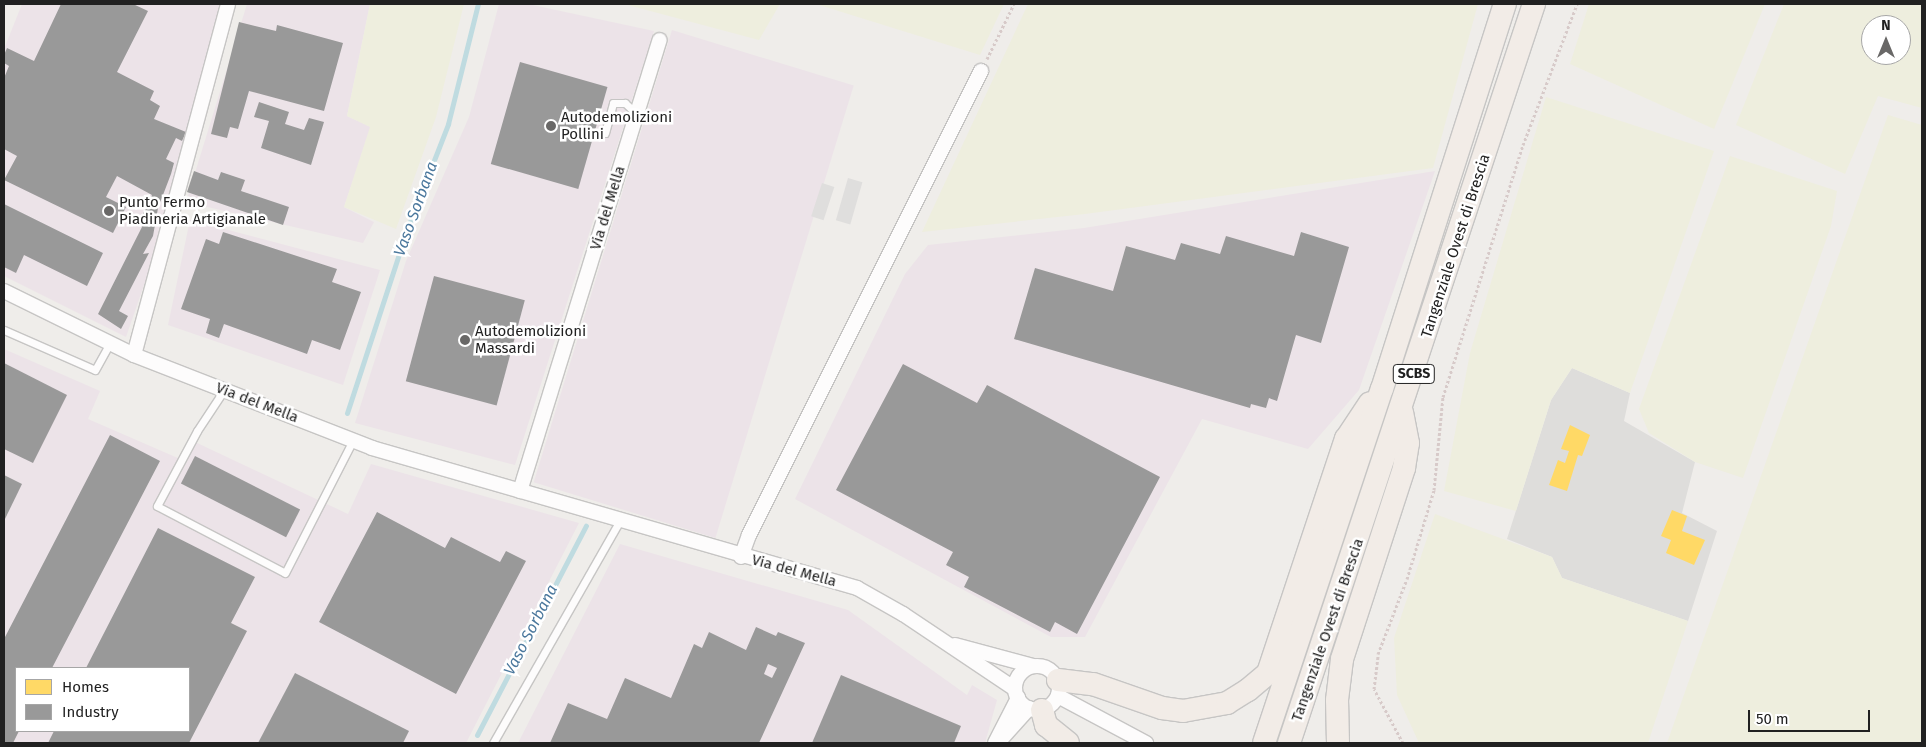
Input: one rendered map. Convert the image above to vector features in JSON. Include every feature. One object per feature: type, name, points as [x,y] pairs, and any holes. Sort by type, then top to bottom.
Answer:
[{"type":"main road","name":"Tangenziale Ovest di Brescia","points":[[1264,743],[1382,389],[1505,4]]},
{"type":"main road","name":"Tangenziale Ovest di Brescia","points":[[1289,743],[1402,412],[1534,4]]},
{"type":"main road","points":[[1068,743],[1046,725],[1047,699],[1093,684],[1162,708],[1183,711],[1227,703],[1268,673],[1346,439],[1358,418],[1382,389]]},
{"type":"main road","points":[[1338,743],[1337,700],[1342,659],[1404,468],[1408,443],[1402,412]]},
{"type":"street","points":[[134,355],[228,4]]},
{"type":"street","name":"Via del Mella","points":[[520,491],[660,40]]},
{"type":"street","points":[[741,557],[748,535],[981,71]]},
{"type":"street","name":"Via del Mella","points":[[4,291],[134,355],[354,440],[741,557],[857,588],[903,614],[942,642],[1016,694],[1047,699],[1048,668],[1033,666],[942,642]]},
{"type":"street","points":[[996,743],[1016,694],[1020,674],[1033,666]]},
{"type":"street","points":[[996,743],[1047,699],[1146,743]]},
{"type":"lane","points":[[605,134],[613,103],[625,104],[637,114]]},
{"type":"lane","points":[[4,330],[95,370],[110,343]]},
{"type":"lane","points":[[224,390],[197,431],[156,506],[285,573],[354,440]]},
{"type":"lane","points":[[493,743],[620,520]]},
{"type":"path","points":[[981,71],[1014,4]]},
{"type":"path","points":[[1403,743],[1374,689],[1378,654],[1407,579],[1434,490],[1443,397],[1522,145],[1577,4]]},
{"type":"shaded area","points":[[22,4],[223,4],[180,181],[126,337],[4,276],[4,49]]},
{"type":"shaded area","points":[[247,4],[370,4],[347,116],[371,127],[344,207],[374,222],[363,243],[186,202]]},
{"type":"shaded area","points":[[499,4],[528,4],[654,31],[515,465],[355,423],[406,261],[469,117]]},
{"type":"shaded area","points":[[672,30],[854,86],[715,538],[534,482]]},
{"type":"shaded area","points":[[1435,171],[1359,390],[1308,449],[1202,419],[1085,637],[1051,637],[795,499],[905,274],[928,245],[1084,228]]},
{"type":"shaded area","points":[[848,178],[862,182],[850,224],[836,220]]},
{"type":"shaded area","points":[[822,183],[834,187],[824,220],[811,216]]},
{"type":"shaded area","points":[[190,220],[380,270],[343,385],[168,325]]},
{"type":"shaded area","points":[[4,349],[100,391],[88,419],[187,462],[195,442],[348,514],[371,464],[579,523],[466,743],[4,743]]},
{"type":"shaded area","points":[[1572,368],[1630,393],[1624,421],[1695,462],[1682,513],[1717,531],[1688,621],[1562,578],[1552,557],[1507,539],[1551,400]]},
{"type":"shaded area","points":[[620,544],[848,610],[967,695],[972,685],[997,700],[985,743],[518,743]]},
{"type":"green space","points":[[370,4],[464,4],[436,117],[396,229],[344,207],[370,127],[347,116]]},
{"type":"green space","points":[[624,4],[780,4],[759,40]]},
{"type":"green space","points":[[816,4],[1004,4],[980,55]]},
{"type":"green space","points":[[1028,4],[1478,4],[1433,168],[1085,214],[922,232]]},
{"type":"green space","points":[[1589,4],[1765,4],[1714,129],[1570,64]]},
{"type":"green space","points":[[1784,4],[1922,4],[1922,108],[1878,96],[1845,174],[1736,125]]},
{"type":"green space","points":[[1546,97],[1714,151],[1630,393],[1572,368],[1551,400],[1516,511],[1444,491],[1470,353]]},
{"type":"green space","points":[[1888,115],[1922,125],[1922,743],[1667,743]]},
{"type":"green space","points":[[1730,156],[1837,191],[1831,226],[1743,478],[1695,462],[1649,433],[1639,409]]},
{"type":"green space","points":[[1435,514],[1552,557],[1562,578],[1688,621],[1648,743],[1419,743],[1397,695],[1394,638]]},
{"type":"building: Homes","points":[[1570,425],[1590,435],[1582,456],[1578,455],[1567,491],[1549,485],[1558,460],[1565,463],[1569,451],[1561,449]]},
{"type":"building: Homes","points":[[1672,510],[1687,516],[1682,531],[1705,540],[1694,565],[1666,553],[1671,540],[1661,536]]},
{"type":"building: Industry","points":[[61,4],[133,4],[148,11],[117,72],[154,91],[150,100],[160,106],[154,119],[186,132],[182,141],[176,138],[166,159],[174,163],[158,208],[153,236],[143,254],[149,253],[119,311],[128,316],[121,329],[98,314],[144,223],[140,220],[152,195],[117,176],[106,197],[126,207],[113,233],[4,180],[17,156],[4,149],[4,78],[9,66],[4,63],[4,55],[7,48],[34,61]]},
{"type":"building: Industry","points":[[239,22],[276,31],[277,25],[343,43],[324,111],[249,91],[238,129],[230,127],[227,138],[211,134]]},
{"type":"building: Industry","points":[[520,62],[607,87],[578,189],[491,164]]},
{"type":"building: Industry","points":[[259,102],[289,112],[285,124],[304,130],[309,118],[324,122],[311,165],[261,148],[269,121],[254,117]]},
{"type":"building: Industry","points":[[194,171],[218,180],[221,172],[245,180],[241,191],[289,207],[283,225],[187,192]]},
{"type":"building: Industry","points":[[4,204],[103,253],[87,286],[24,255],[16,273],[4,267]]},
{"type":"building: Industry","points":[[223,232],[337,269],[332,282],[361,292],[340,350],[312,340],[307,354],[224,324],[219,338],[206,333],[210,319],[181,309],[206,239],[219,244]]},
{"type":"building: Industry","points":[[1301,232],[1349,247],[1321,343],[1296,335],[1277,401],[1269,398],[1266,408],[1251,404],[1250,408],[1014,339],[1035,268],[1113,291],[1126,246],[1175,260],[1181,243],[1220,254],[1226,236],[1294,256]]},
{"type":"building: Industry","points":[[434,276],[525,300],[497,406],[406,381]]},
{"type":"building: Industry","points":[[4,363],[67,395],[33,463],[4,449]]},
{"type":"building: Industry","points":[[903,364],[977,403],[987,385],[1160,477],[1077,634],[1055,622],[1050,632],[964,587],[969,577],[946,565],[953,552],[836,490]]},
{"type":"building: Industry","points":[[110,435],[160,461],[53,667],[15,667],[15,732],[18,732],[13,743],[4,743],[4,639]]},
{"type":"building: Industry","points":[[195,456],[300,510],[286,537],[181,484]]},
{"type":"building: Industry","points":[[4,475],[22,484],[4,521]]},
{"type":"building: Industry","points":[[377,512],[445,548],[451,537],[500,562],[506,551],[526,561],[456,694],[319,622]]},
{"type":"building: Industry","points":[[158,528],[255,577],[231,623],[247,631],[189,743],[48,743],[54,732],[190,732],[190,667],[87,667]]},
{"type":"building: Industry","points":[[756,627],[776,636],[778,632],[805,643],[759,743],[550,743],[568,703],[607,719],[625,678],[671,698],[694,644],[702,648],[709,632],[746,650]],"holes":[[[768,664],[777,668],[772,678],[764,674]]]},
{"type":"building: Industry","points":[[295,673],[409,731],[403,743],[258,743]]},
{"type":"building: Industry","points":[[841,675],[961,726],[954,743],[812,743]]},
{"type":"waterway","name":"Vaso Sorbana","points":[[347,413],[406,232],[448,124],[478,4]]},
{"type":"waterway","name":"Vaso Sorbana","points":[[477,735],[586,526]]},
{"type":"place","name":"Autodemolizioni Pollini","points":[[551,126]]},
{"type":"place","name":"Punto Fermo Piadineria Artigianale","points":[[109,211]]},
{"type":"place","name":"Autodemolizioni Massardi","points":[[465,340]]}]
